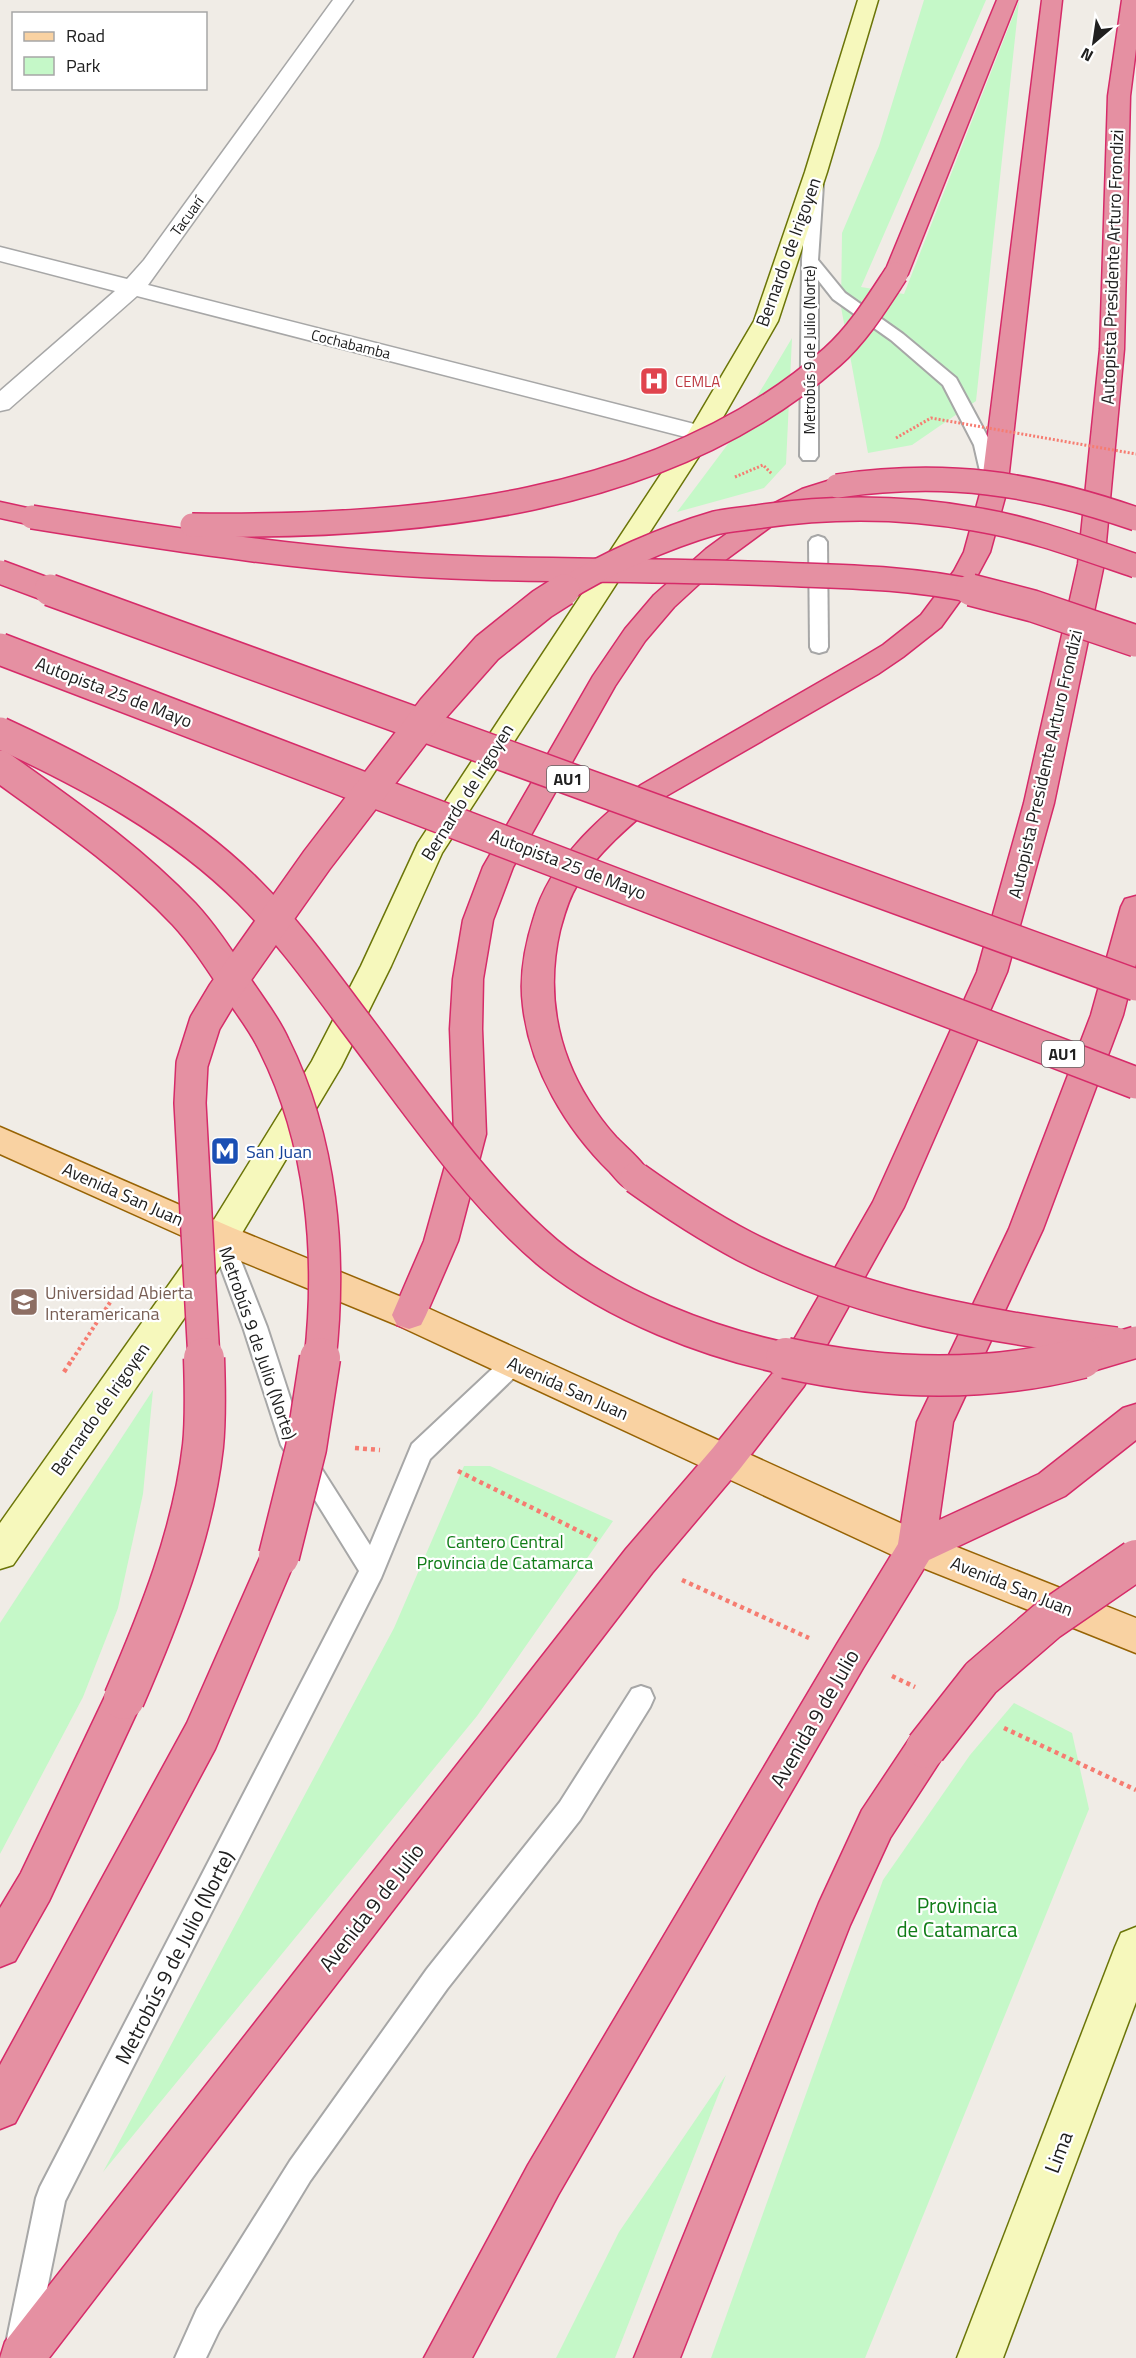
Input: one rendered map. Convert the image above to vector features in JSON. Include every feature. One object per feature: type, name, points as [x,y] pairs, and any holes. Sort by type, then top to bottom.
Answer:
[{"type":"highway","points":[[32,517],[242,526],[374,522],[446,514],[589,483],[672,454],[711,437],[785,394],[833,356],[869,316],[896,274],[1007,0]]},
{"type":"highway","points":[[1052,0],[994,490],[977,552],[959,583],[931,621],[893,651],[651,792],[623,815],[584,856],[566,879],[554,900],[540,955],[537,989],[541,1021],[552,1058],[568,1094],[588,1127],[636,1178],[683,1211],[757,1252],[840,1286],[954,1317],[1070,1337],[1136,1343]]},
{"type":"highway","name":"Autopista Presidente Arturo Frondizi","points":[[726,1459],[792,1375],[887,1207],[992,972],[1009,916],[1038,803],[1091,564],[1112,349],[1119,96],[1132,0]]},
{"type":"highway","points":[[409,1315],[441,1241],[470,1134],[466,1029],[468,979],[478,920],[498,867],[603,683],[635,635],[664,601],[715,555],[764,519],[811,495],[837,486],[871,480],[906,477],[975,479],[1063,495],[1136,519]]},
{"type":"highway","points":[[0,1947],[35,1887],[132,1680],[166,1597],[191,1508],[200,1465],[205,1389],[190,1103],[192,1064],[199,1037],[223,993],[310,869],[433,709],[487,648],[542,604],[589,576],[642,550],[716,524],[774,514],[834,509],[935,513],[976,519],[1044,535],[1136,566]]},
{"type":"highway","points":[[0,510],[238,549],[368,562],[485,568],[765,573],[922,582],[968,589],[1032,605],[1136,641]]},
{"type":"highway","name":"AU1","points":[[0,572],[1136,986]]},
{"type":"highway","name":"Autopista 25 de Mayo","points":[[0,649],[1136,1083]]},
{"type":"highway","points":[[0,733],[36,749],[135,805],[177,833],[237,880],[291,938],[447,1143],[503,1209],[561,1263],[602,1289],[683,1326],[726,1342],[780,1358],[834,1369],[932,1377],[976,1376],[1062,1364],[1136,1343]]},
{"type":"highway","points":[[0,766],[119,855],[167,898],[206,939],[264,1025],[293,1089],[305,1123],[319,1195],[327,1263],[324,1322],[313,1420],[279,1556],[201,1736],[0,2108]]},
{"type":"highway","points":[[916,1548],[935,1422],[1026,1229],[1107,1015],[1136,907]]},
{"type":"highway","points":[[916,1548],[1052,1485],[1136,1419]]},
{"type":"highway","name":"Avenida 9 de Julio","points":[[19,2358],[632,1570],[726,1459]]},
{"type":"highway","name":"Avenida 9 de Julio","points":[[447,2358],[543,2180],[849,1656],[916,1548]]},
{"type":"highway","points":[[657,2358],[833,1917],[876,1824],[926,1748],[981,1678],[1047,1621],[1136,1560]]},
{"type":"main road","name":"Avenida San Juan","points":[[0,1140],[221,1238],[409,1315],[916,1548],[1136,1636]]},
{"type":"street","name":"Tacuarí","points":[[0,405],[132,288],[152,265],[343,0]]},
{"type":"street","name":"Bernardo de Irigoyen","points":[[0,1553],[221,1238],[325,1067],[376,966],[428,849],[702,433],[766,321],[816,172],[868,0]]},
{"type":"street","name":"Cochabamba","points":[[0,254],[702,433]]},
{"type":"street","name":"Lima","points":[[980,2358],[1136,1947]]},
{"type":"lane","name":"Metrobús 9 de Julio (Norte)","points":[[809,456],[810,260],[816,172]]},
{"type":"lane","points":[[810,260],[839,296],[897,337],[950,381],[983,445],[994,490]]},
{"type":"lane","points":[[818,542],[819,647]]},
{"type":"lane","name":"Metrobús 9 de Julio (Norte)","points":[[221,1238],[255,1327],[293,1445],[372,1570]]},
{"type":"lane","name":"Metrobús 9 de Julio (Norte)","points":[[19,2358],[51,2198],[372,1570],[421,1452],[514,1363]]},
{"type":"lane","points":[[190,2358],[208,2320],[300,2171],[437,1979],[570,1811],[641,1698]]},
{"type":"path","points":[[890,442],[931,418],[1136,454]]},
{"type":"path","points":[[64,1372],[117,1292]]},
{"type":"green space","points":[[924,0],[986,0],[861,287],[904,294],[1019,1],[976,401],[912,445],[868,453],[841,307],[842,233],[879,146]]},
{"type":"green space","points":[[792,338],[786,464],[764,488],[677,512],[731,440]]},
{"type":"green space","points":[[153,1390],[143,1494],[118,1608],[83,1697],[0,1854],[0,1623]]},
{"type":"green space","name":"Cantero Central Provincia de Catamarca","points":[[464,1466],[490,1466],[613,1521],[477,1716],[103,2172],[394,1628]]},
{"type":"green space","name":"Provincia de Catamarca","points":[[1014,1703],[1072,1733],[1089,1809],[865,2358],[711,2358],[883,1880],[970,1755]]},
{"type":"green space","points":[[726,2075],[615,2358],[556,2358],[619,2232]]},
{"type":"place","name":"CEMLA","points":[[654,381]]},
{"type":"place","name":"San Juan","points":[[225,1151]]},
{"type":"place","name":"Universidad Abierta Interamericana","points":[[24,1302]]}]
